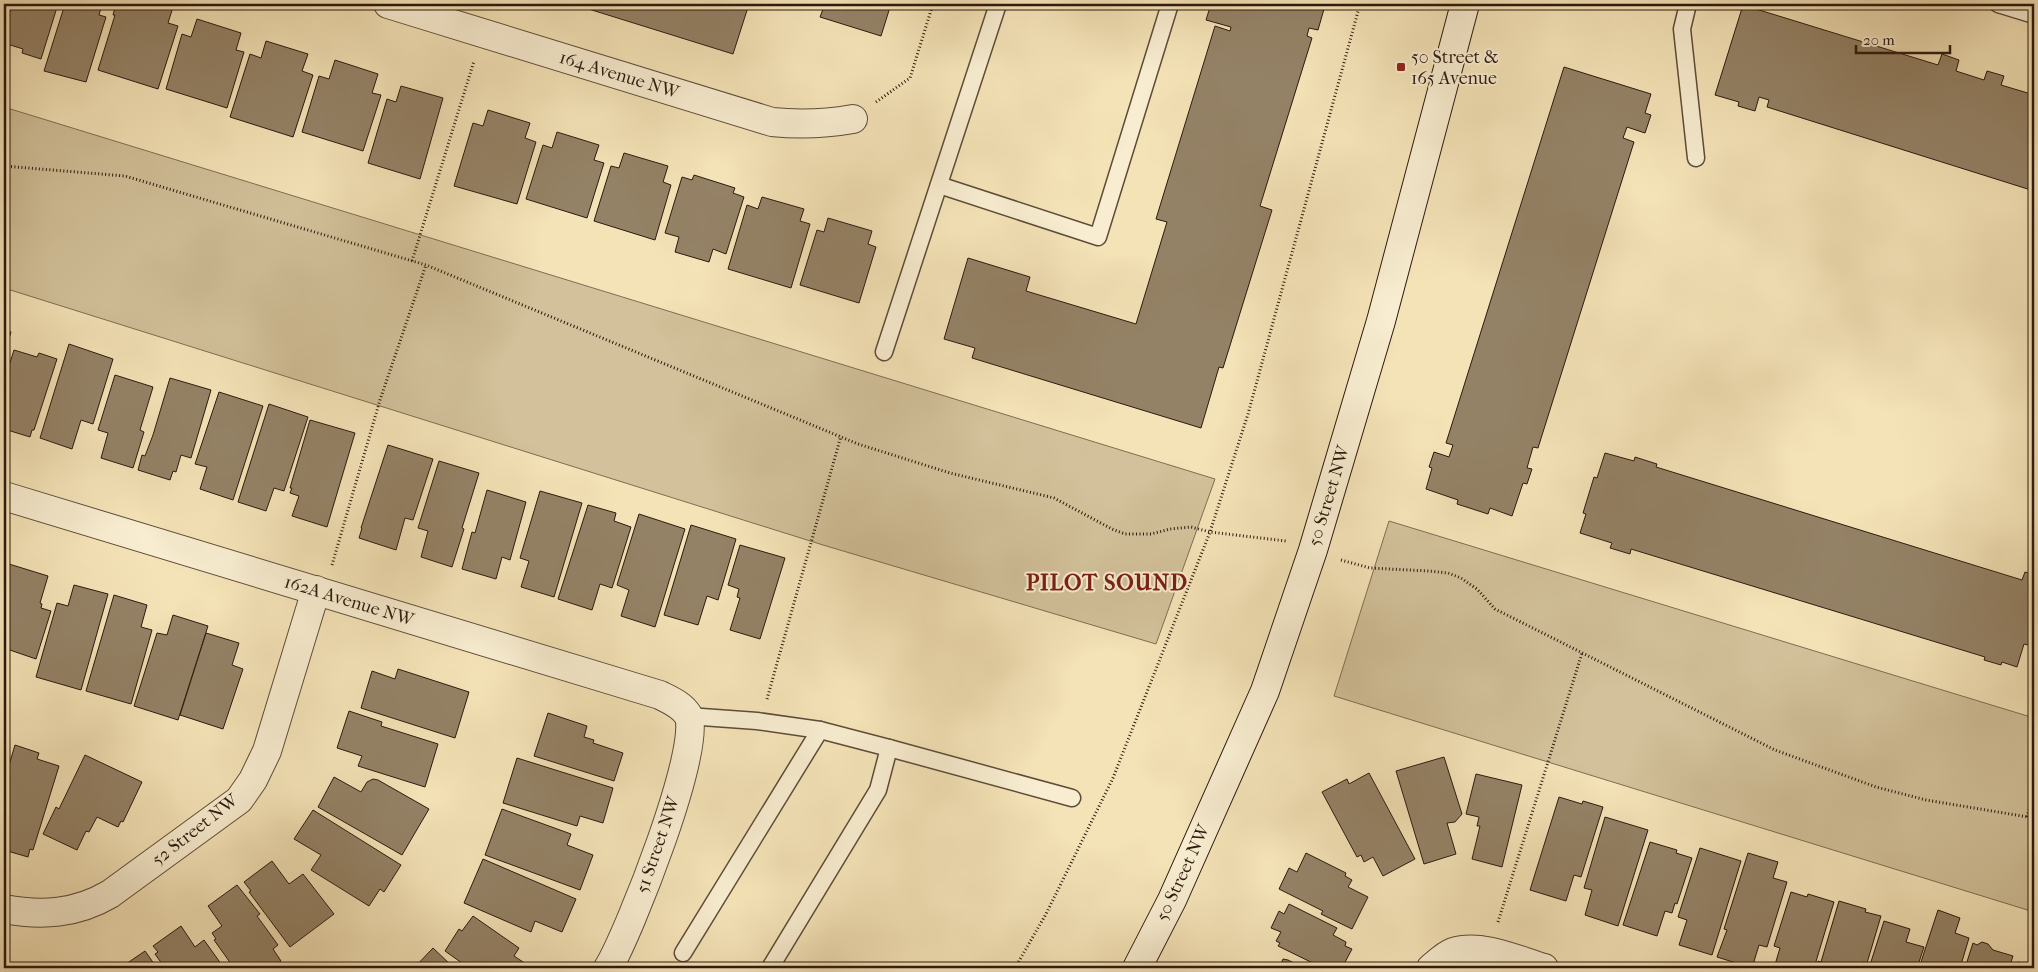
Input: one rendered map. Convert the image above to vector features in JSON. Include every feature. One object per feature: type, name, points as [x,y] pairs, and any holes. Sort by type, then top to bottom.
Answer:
[{"type":"street","name":"164 Avenue NW","points":[[388,4],[772,122],[828,124],[853,118]]},
{"type":"street","name":"50 Street NW","points":[[1137,968],[1176,892],[1265,691],[1313,550],[1380,322],[1465,4]]},
{"type":"street","name":"162A Avenue NW","points":[[4,496],[660,695],[677,704],[688,716]]},
{"type":"street","name":"52 Street NW","points":[[4,909],[38,914],[56,914],[95,903],[238,800],[254,780],[267,751],[320,592]]},
{"type":"street","name":"51 Street NW","points":[[608,968],[631,923],[656,857],[685,766],[691,732],[688,716]]},
{"type":"street","points":[[1431,968],[1453,952],[1471,950],[1489,951],[1544,968]]},
{"type":"lane","points":[[884,352],[998,4]]},
{"type":"lane","points":[[939,185],[1098,237],[1170,4]]},
{"type":"lane","points":[[1688,4],[1682,29],[1696,158]]},
{"type":"lane","points":[[1998,4],[2034,15]]},
{"type":"lane","points":[[688,716],[761,722],[820,730],[1072,798]]},
{"type":"lane","points":[[683,953],[820,730]]},
{"type":"lane","points":[[770,968],[878,790],[889,748]]},
{"type":"path","points":[[853,118],[910,78],[933,4]]},
{"type":"path","points":[[1015,968],[1046,914],[1113,778],[1210,532],[1248,414],[1360,4]]},
{"type":"path","points":[[412,261],[482,34]]},
{"type":"path","points":[[4,166],[125,176],[426,265],[858,444],[950,473],[1054,498],[1112,529],[1126,534],[1151,534],[1170,528],[1190,527],[1210,532],[1289,542]]},
{"type":"path","points":[[320,592],[380,400],[426,265]]},
{"type":"path","points":[[761,722],[841,436]]},
{"type":"path","points":[[1335,558],[1370,568],[1429,570],[1461,578],[1477,588],[1495,609],[1775,750],[1834,772],[1876,787],[1926,800],[2034,818]]},
{"type":"path","points":[[1489,951],[1582,653]]},
{"type":"path","points":[[2027,817],[2034,792]]},
{"type":"shaded area","points":[[4,107],[1215,479],[1156,644],[823,545],[4,288]]},
{"type":"shaded area","points":[[1389,521],[2034,718],[2034,912],[1334,696]]},
{"type":"building","points":[[12,4],[58,4],[41,59],[22,53],[23,49],[4,43],[4,31]]},
{"type":"building","points":[[65,4],[102,4],[99,15],[106,17],[86,82],[44,71]]},
{"type":"building","points":[[116,4],[162,4],[173,7],[168,23],[178,26],[158,89],[98,70],[115,15],[113,15]]},
{"type":"building","points":[[580,4],[749,4],[733,54],[579,6]]},
{"type":"building","points":[[825,4],[891,4],[881,36],[820,17]]},
{"type":"building","points":[[1211,4],[1308,4],[1324,9],[1318,30],[1309,28],[1307,36],[1312,38],[1260,206],[1272,210],[1223,368],[1219,367],[1201,428],[972,358],[975,348],[944,339],[968,258],[1030,277],[1026,291],[1136,324],[1167,222],[1156,219],[1215,26],[1230,31],[1231,27],[1206,20]]},
{"type":"building","points":[[1743,5],[1938,65],[1942,54],[1959,60],[1956,71],[1984,80],[1987,71],[2004,76],[2001,85],[2031,94],[2034,83],[2034,191],[1767,107],[1769,100],[1759,97],[1755,111],[1738,106],[1739,102],[1715,95]]},
{"type":"building","points":[[197,19],[241,33],[236,50],[244,52],[227,108],[166,89],[182,34],[191,37]]},
{"type":"building","points":[[266,41],[308,54],[302,71],[313,75],[293,137],[230,117],[250,54],[261,58]]},
{"type":"building","points":[[335,60],[378,74],[372,93],[381,95],[363,151],[302,132],[319,76],[329,79]]},
{"type":"building","points":[[1564,67],[1651,94],[1645,113],[1651,115],[1645,133],[1627,127],[1623,138],[1634,142],[1538,448],[1533,447],[1527,468],[1532,469],[1527,484],[1523,483],[1512,516],[1490,508],[1488,514],[1457,504],[1458,500],[1426,489],[1432,468],[1429,467],[1434,452],[1449,457],[1453,445],[1446,443]]},
{"type":"building","points":[[401,86],[443,98],[420,179],[368,163],[387,99],[396,102]]},
{"type":"building","points":[[488,110],[530,123],[525,138],[536,142],[517,204],[454,186],[473,123],[483,126]]},
{"type":"building","points":[[557,132],[599,145],[594,160],[604,163],[587,218],[526,199],[543,145],[552,148]]},
{"type":"building","points":[[624,153],[668,166],[663,182],[671,185],[655,240],[594,221],[611,166],[619,168]]},
{"type":"building","points":[[694,175],[735,188],[733,193],[744,197],[726,254],[713,249],[709,262],[675,252],[679,237],[665,233],[682,177],[692,180]]},
{"type":"building","points":[[762,197],[804,209],[800,221],[810,224],[791,288],[728,269],[747,205],[758,209]]},
{"type":"building","points":[[828,218],[872,231],[868,244],[876,247],[859,303],[800,285],[817,230],[824,232]]},
{"type":"building","points":[[4,329],[11,332],[4,356]]},
{"type":"building","points":[[69,344],[113,359],[93,424],[81,420],[72,449],[40,438]]},
{"type":"building","points":[[14,350],[37,357],[39,353],[57,359],[30,437],[4,429],[4,419],[8,405],[4,403],[4,382]]},
{"type":"building","points":[[115,375],[153,387],[140,430],[144,432],[133,468],[101,458],[108,433],[98,430]]},
{"type":"building","points":[[170,378],[211,390],[191,458],[181,455],[176,472],[173,471],[170,480],[138,470],[142,455],[145,456],[153,435]]},
{"type":"building","points":[[219,392],[263,406],[233,500],[200,489],[207,467],[195,464]]},
{"type":"building","points":[[269,404],[308,417],[284,491],[274,488],[266,511],[238,502]]},
{"type":"building","points":[[310,420],[355,433],[327,527],[292,516],[299,496],[290,493],[292,488],[290,488]]},
{"type":"building","points":[[388,445],[433,459],[413,520],[405,518],[396,550],[359,538]]},
{"type":"building","points":[[1605,453],[1634,461],[1635,457],[1657,464],[1656,467],[2022,580],[2025,572],[2034,575],[2034,623],[2028,645],[2024,644],[2017,667],[2002,662],[2001,665],[1984,660],[1985,657],[1631,549],[1630,554],[1610,548],[1612,543],[1580,533],[1586,514],[1583,513],[1594,477],[1597,478]]},
{"type":"building","points":[[439,461],[479,473],[452,567],[421,557],[428,531],[418,528]]},
{"type":"building","points":[[487,490],[526,502],[510,560],[502,557],[496,579],[462,569],[472,532],[475,533]]},
{"type":"building","points":[[540,491],[582,503],[554,597],[521,587],[529,561],[520,558]]},
{"type":"building","points":[[588,505],[616,513],[614,521],[631,527],[612,588],[600,584],[592,610],[558,599]]},
{"type":"building","points":[[639,514],[685,529],[655,627],[621,616],[629,590],[617,585]]},
{"type":"building","points":[[691,525],[736,539],[718,600],[707,596],[698,625],[664,615]]},
{"type":"building","points":[[740,545],[785,558],[760,639],[730,630],[740,598],[737,597],[739,589],[728,585]]},
{"type":"building","points":[[9,564],[48,576],[40,603],[42,604],[41,608],[51,611],[36,659],[4,648],[4,613],[7,604],[4,603],[4,581]]},
{"type":"building","points":[[74,585],[108,594],[81,690],[36,677],[57,603],[68,606]]},
{"type":"building","points":[[114,595],[147,605],[141,627],[152,630],[131,704],[86,691]]},
{"type":"building","points":[[173,615],[208,626],[178,720],[134,706],[157,633],[167,635]]},
{"type":"building","points":[[206,633],[239,643],[232,665],[243,669],[223,729],[180,715]]},
{"type":"building","points":[[398,669],[469,692],[455,738],[361,708],[372,671],[395,679]]},
{"type":"building","points":[[349,711],[382,722],[381,726],[438,744],[425,787],[358,766],[362,756],[337,748]]},
{"type":"building","points":[[548,713],[587,726],[584,737],[594,740],[593,743],[623,753],[614,781],[534,756]]},
{"type":"building","points":[[15,745],[39,753],[37,759],[59,766],[33,850],[30,849],[28,857],[4,850],[4,782]]},
{"type":"building","points":[[85,755],[142,782],[123,822],[121,821],[118,827],[97,817],[89,832],[86,831],[77,850],[43,834],[56,807],[59,809]]},
{"type":"building","points":[[1444,757],[1462,814],[1455,822],[1447,823],[1456,854],[1424,864],[1396,771]]},
{"type":"building","points":[[517,758],[613,788],[603,823],[580,816],[577,826],[503,803]]},
{"type":"building","points":[[1369,773],[1415,859],[1383,876],[1373,857],[1364,862],[1361,855],[1357,857],[1322,792],[1347,779],[1349,784]]},
{"type":"building","points":[[1476,774],[1522,785],[1502,867],[1472,859],[1480,826],[1477,826],[1479,817],[1466,814]]},
{"type":"building","points":[[334,777],[361,792],[367,782],[373,779],[378,780],[429,809],[402,855],[318,807]]},
{"type":"building","points":[[1559,797],[1582,804],[1583,801],[1603,807],[1581,877],[1574,875],[1566,901],[1530,890]]},
{"type":"building","points":[[502,809],[571,834],[567,845],[593,855],[580,890],[485,855]]},
{"type":"building","points":[[313,810],[401,865],[384,892],[380,889],[369,906],[311,870],[321,855],[294,839]]},
{"type":"building","points":[[1605,817],[1648,830],[1618,926],[1585,915],[1592,890],[1584,888]]},
{"type":"building","points":[[1650,842],[1677,850],[1676,853],[1692,858],[1677,904],[1675,903],[1672,913],[1665,911],[1657,936],[1623,925]]},
{"type":"building","points":[[1700,848],[1741,861],[1712,955],[1679,945],[1687,920],[1678,917]]},
{"type":"building","points":[[1306,853],[1346,873],[1345,876],[1352,880],[1348,887],[1368,897],[1352,929],[1321,914],[1323,911],[1279,889],[1289,868],[1297,872]]},
{"type":"building","points":[[1748,853],[1778,862],[1773,878],[1787,882],[1767,947],[1759,945],[1752,968],[1717,957],[1727,930],[1724,929]]},
{"type":"building","points":[[483,859],[576,899],[562,932],[535,921],[531,932],[464,903]]},
{"type":"building","points":[[272,861],[289,884],[303,874],[334,914],[290,947],[249,892],[251,891],[244,882]]},
{"type":"building","points":[[237,885],[260,914],[257,916],[278,945],[273,949],[281,961],[271,968],[259,968],[254,962],[245,968],[234,968],[214,940],[216,939],[212,933],[222,926],[208,906]]},
{"type":"building","points":[[1791,892],[1807,897],[1808,894],[1834,902],[1814,968],[1774,968],[1780,948],[1774,946]]},
{"type":"building","points":[[1839,901],[1866,909],[1865,912],[1881,916],[1867,963],[1863,962],[1862,968],[1816,968],[1818,961],[1821,962]]},
{"type":"building","points":[[1289,904],[1337,928],[1333,935],[1346,942],[1345,946],[1352,949],[1342,968],[1323,968],[1278,946],[1280,943],[1276,941],[1281,932],[1271,928],[1279,911],[1284,914]]},
{"type":"building","points":[[1938,910],[1960,918],[1955,933],[1969,938],[1960,968],[1919,968]]},
{"type":"building","points":[[473,916],[519,948],[514,956],[532,968],[469,968],[445,951],[459,929],[462,931]]},
{"type":"building","points":[[1884,921],[1910,929],[1906,942],[1924,947],[1917,968],[1869,968]]},
{"type":"building","points":[[181,926],[195,947],[204,940],[224,968],[165,968],[155,954],[158,952],[153,946]]},
{"type":"building","points":[[1982,942],[1988,944],[1993,950],[2013,956],[2009,968],[1965,968],[1973,943],[1977,945]]},
{"type":"building","points":[[433,948],[454,968],[414,968]]},
{"type":"building","points":[[145,951],[157,968],[120,968]]},
{"type":"building","points":[[1283,959],[1288,960],[1304,968],[1279,968]]},
{"type":"building","points":[[2018,962],[2034,967],[2034,968],[2015,968]]},
{"type":"place","name":"50 Street & 165 Avenue","points":[[1401,67]]},
{"type":"district","name":"PILOT SOUND","points":[[1107,583]]}]
